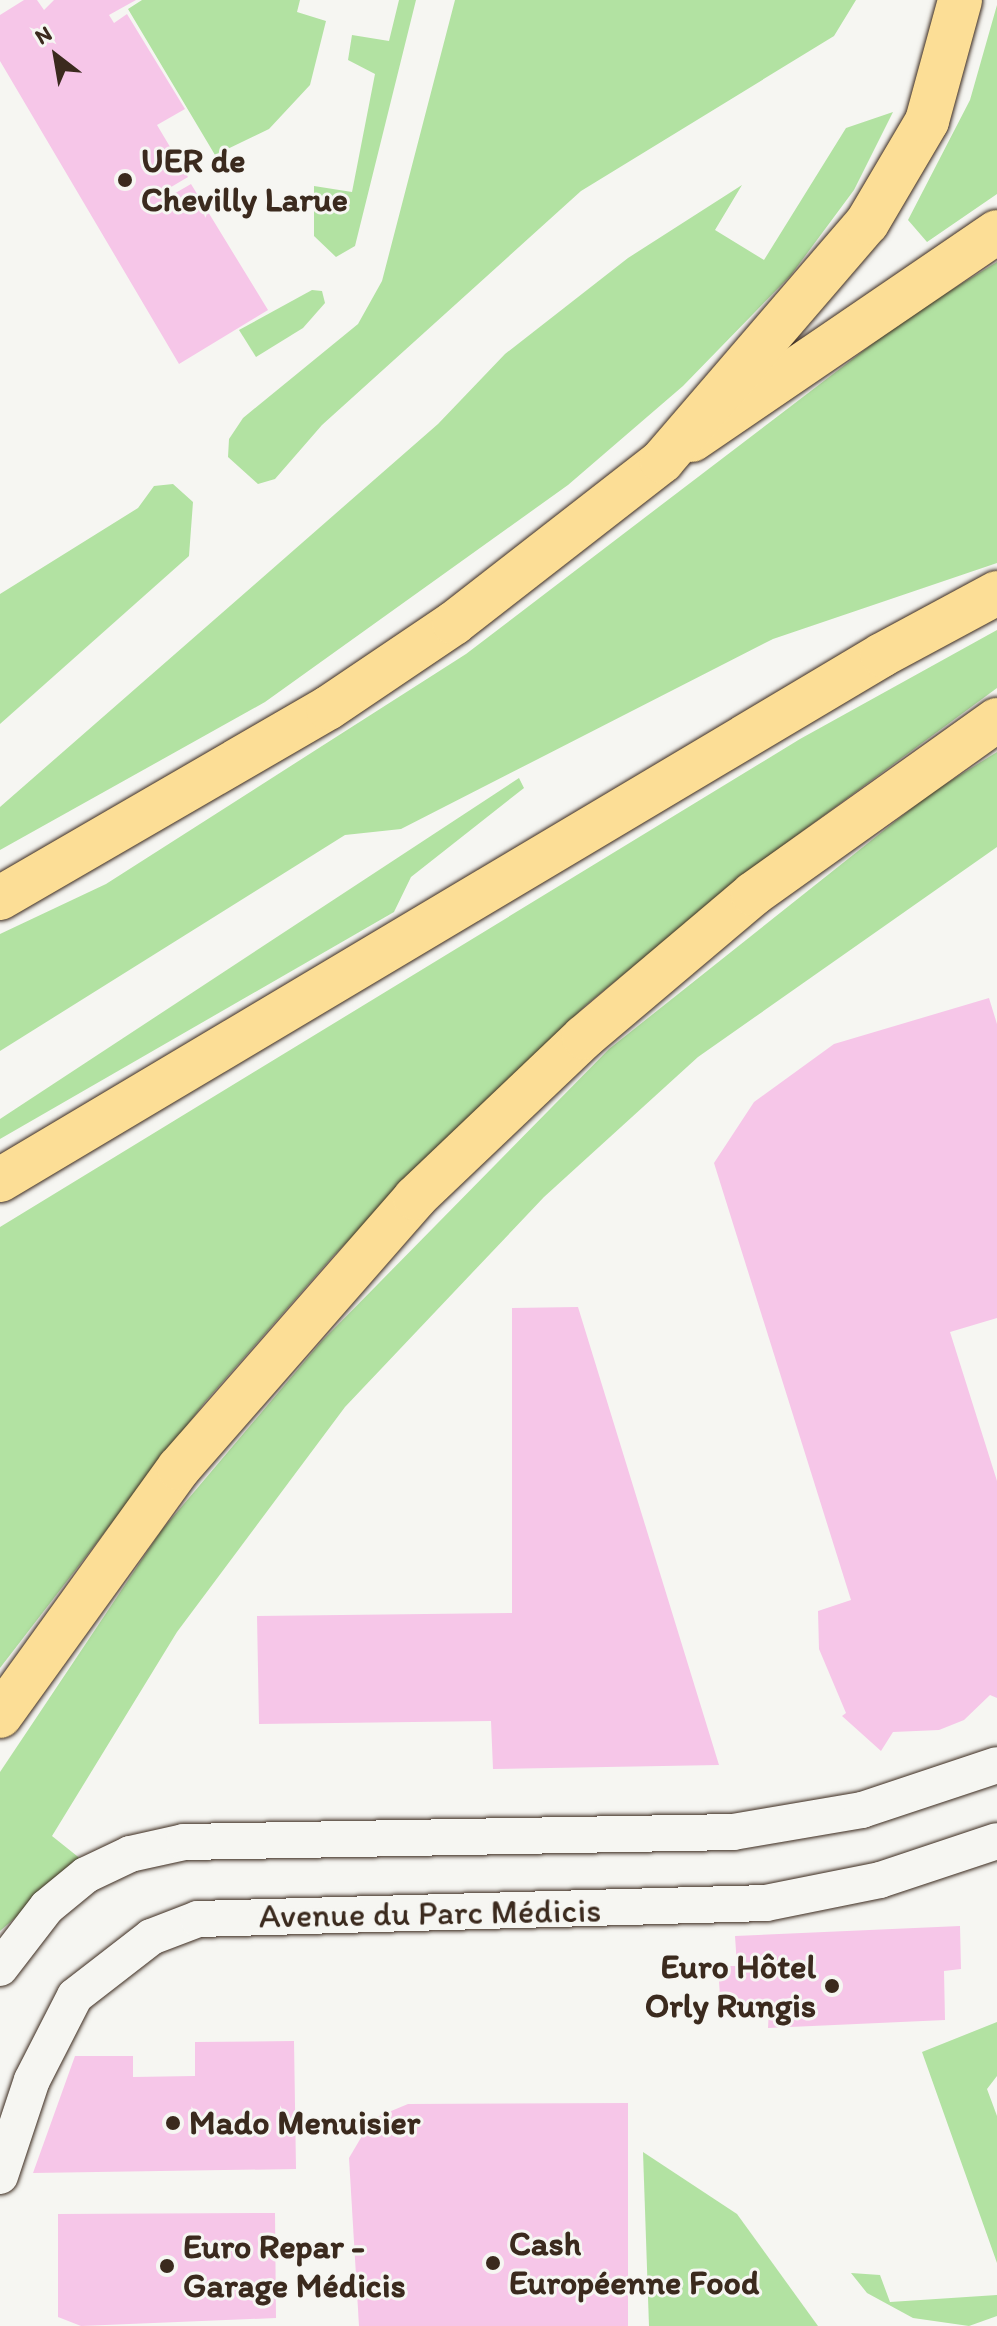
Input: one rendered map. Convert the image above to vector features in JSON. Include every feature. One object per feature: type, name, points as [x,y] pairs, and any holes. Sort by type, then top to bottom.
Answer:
[{"type":"highway","points":[[662,461],[839,263],[927,121],[960,0]]},
{"type":"highway","points":[[0,898],[225,775],[328,708],[454,623],[662,461],[997,232]]},
{"type":"highway","points":[[0,1180],[882,655],[997,593]]},
{"type":"highway","points":[[0,1716],[228,1407],[425,1187],[584,1037],[753,894],[997,720]]},
{"type":"street","points":[[0,1968],[47,1907],[86,1875],[130,1854],[184,1842],[733,1832],[862,1810],[997,1765]]},
{"type":"street","name":"Avenue du Parc Médicis","points":[[0,2176],[32,2080],[75,1996],[124,1954],[198,1919],[766,1903],[880,1880],[997,1841]]},
{"type":"green space","points":[[142,0],[300,0],[297,12],[326,21],[310,85],[269,129],[215,155],[128,9]]},
{"type":"green space","points":[[399,0],[416,0],[355,246],[336,257],[314,236],[314,186],[352,192],[375,74],[348,60],[352,35],[389,41]]},
{"type":"green space","points":[[455,0],[856,0],[834,36],[581,191],[322,425],[275,479],[258,484],[228,457],[229,439],[243,418],[358,324],[382,281]]},
{"type":"green space","points":[[997,5],[997,194],[927,242],[908,220],[970,100]]},
{"type":"green space","points":[[893,112],[854,190],[791,275],[683,386],[568,485],[265,702],[0,850],[0,807],[438,424],[505,354],[628,258],[742,185],[715,230],[764,260],[846,128]]},
{"type":"green space","points":[[997,262],[997,563],[773,639],[401,829],[345,835],[0,1051],[0,934],[106,884],[466,654],[909,316]]},
{"type":"green space","points":[[312,290],[322,291],[325,303],[303,328],[256,357],[239,330]]},
{"type":"green space","points":[[173,484],[193,502],[189,556],[0,724],[0,594],[138,508],[154,486]]},
{"type":"green space","points":[[997,630],[997,688],[766,858],[586,1005],[334,1255],[205,1402],[0,1668],[0,1227],[800,739]]},
{"type":"green space","points":[[997,752],[997,847],[698,1057],[544,1197],[345,1407],[177,1632],[52,1836],[82,1860],[0,1931],[0,1772],[161,1531],[321,1342],[609,1049],[931,793]]},
{"type":"green space","points":[[519,778],[524,788],[411,877],[394,912],[0,1139],[0,1119]]},
{"type":"green space","points":[[997,2022],[997,2076],[987,2089],[997,2116],[997,2263],[922,2052]]},
{"type":"green space","points":[[643,2152],[737,2214],[818,2326],[649,2326]]},
{"type":"green space","points":[[851,2273],[880,2275],[890,2302],[997,2295],[997,2316],[969,2326],[913,2318],[867,2293]]},
{"type":"building","name":"UER de Chevilly Larue","points":[[24,0],[37,0],[44,10],[54,0],[136,0],[109,15],[114,23],[127,14],[185,109],[157,125],[188,177],[161,193],[165,199],[191,184],[268,310],[179,364],[0,61],[0,15]]},
{"type":"building","points":[[989,998],[997,1024],[997,1318],[950,1332],[997,1481],[997,1698],[990,1695],[964,1720],[939,1730],[893,1732],[881,1751],[842,1716],[846,1713],[819,1649],[818,1611],[851,1600],[714,1163],[754,1102],[834,1044]]},
{"type":"building","points":[[578,1307],[719,1765],[493,1769],[491,1721],[259,1724],[257,1616],[512,1613],[512,1308]]},
{"type":"building","name":"Euro Hôtel Orly Rungis","points":[[960,1926],[961,1969],[944,1971],[945,2020],[768,2028],[769,2009],[721,2012],[718,1966],[737,1966],[735,1936]]},
{"type":"building","name":"Mado Menuisier","points":[[294,2041],[296,2169],[33,2173],[75,2056],[133,2056],[133,2077],[195,2076],[195,2042]]},
{"type":"building","name":"Cash Européenne Food","points":[[628,2103],[628,2326],[359,2326],[349,2158],[372,2119],[408,2104]]},
{"type":"building","name":"Euro Repar - Garage Médicis","points":[[275,2213],[276,2318],[81,2326],[58,2317],[58,2214]]},
{"type":"place","name":"UER de Chevilly Larue","points":[[125,180]]},
{"type":"place","name":"Euro Hôtel Orly Rungis","points":[[832,1986]]},
{"type":"place","name":"Mado Menuisier","points":[[173,2123]]},
{"type":"place","name":"Cash Européenne Food","points":[[493,2263]]},
{"type":"place","name":"Euro Repar - Garage Médicis","points":[[167,2266]]}]
